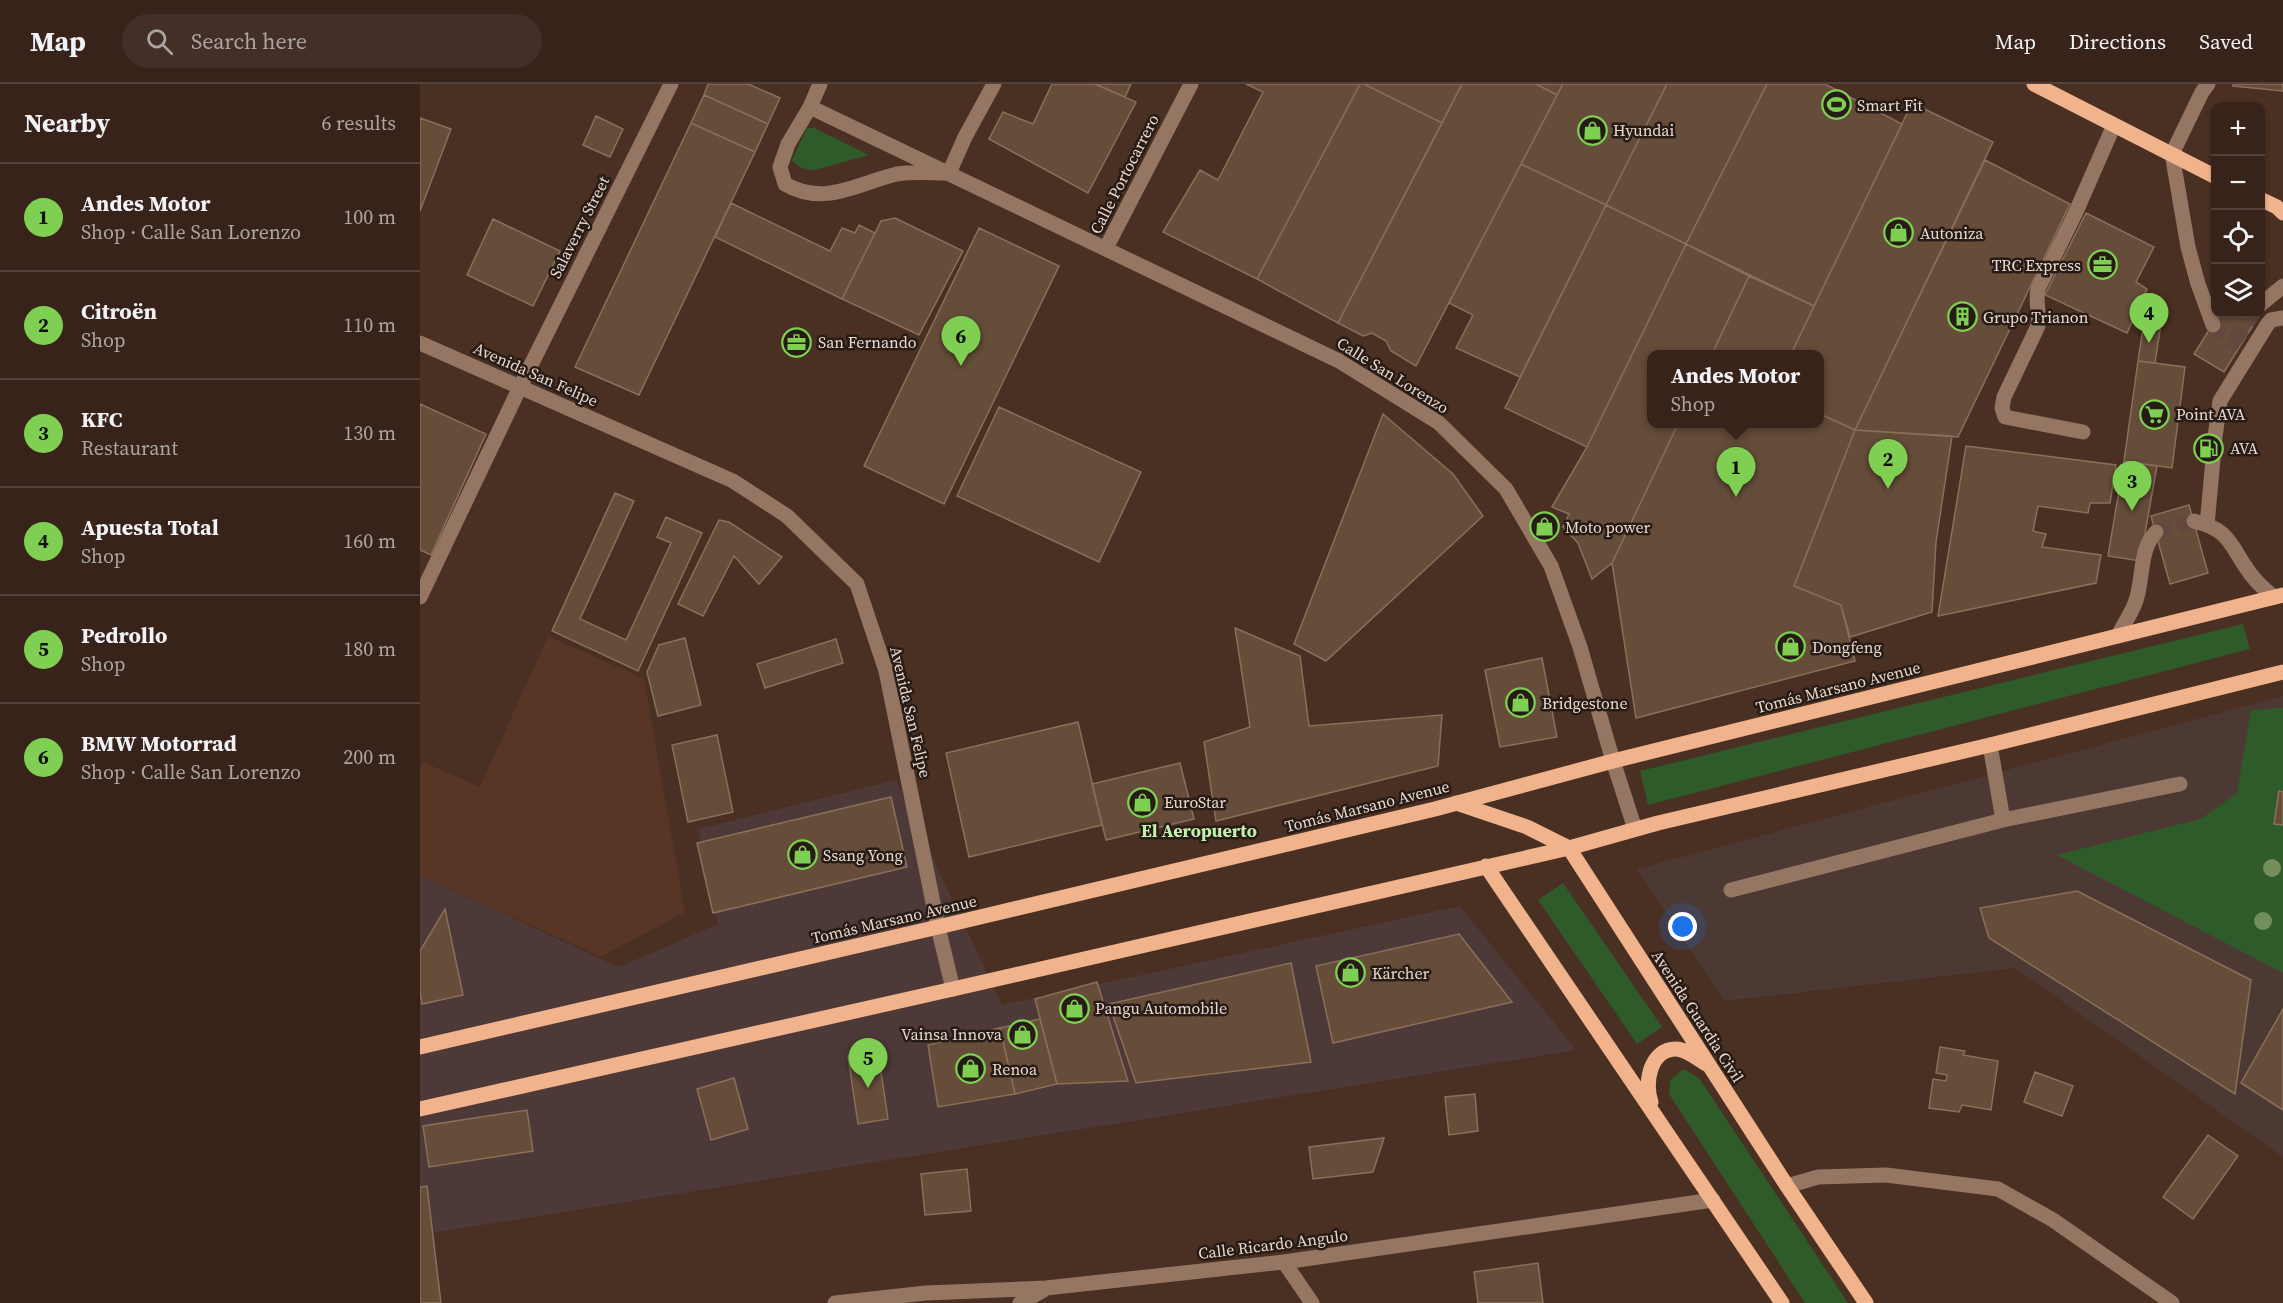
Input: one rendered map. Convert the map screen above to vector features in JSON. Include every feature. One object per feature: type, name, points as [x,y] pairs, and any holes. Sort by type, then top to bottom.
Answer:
[{"type":"main road","points":[[2034,84],[2211,174]]},
{"type":"main road","points":[[2265,201],[2281,208]]},
{"type":"main road","name":"Tomás Marsano Avenue","points":[[420,1047],[938,927],[1456,803],[1612,761],[2279,596]]},
{"type":"main road","points":[[421,1105],[953,989],[1569,848],[1635,829],[1990,745],[2283,672]]},
{"type":"main road","points":[[1456,803],[1527,827],[1569,848]]},
{"type":"main road","name":"Avenida Guardia Civil","points":[[1569,848],[1787,1186],[1866,1303]]},
{"type":"main road","points":[[1486,866],[1782,1303]]},
{"type":"main road","points":[[1657,1118],[1646,1084],[1651,1068],[1659,1056],[1668,1050],[1678,1049],[1709,1065]]},
{"type":"street","name":"Salaverry Street","points":[[420,597],[520,387],[671,84]]},
{"type":"street","points":[[810,107],[820,84]]},
{"type":"street","points":[[949,173],[965,137],[994,84]]},
{"type":"street","name":"Calle Portocarrero","points":[[1106,248],[1191,84]]},
{"type":"street","points":[[2208,84],[2172,154],[2188,247],[2212,325]]},
{"type":"street","name":"Calle San Lorenzo","points":[[949,173],[900,174],[837,192],[819,194],[800,193],[785,184],[780,167],[788,144],[810,107],[949,173],[1106,248],[1339,361],[1439,423],[1506,489],[1551,566],[1580,646],[1612,761],[1635,829]]},
{"type":"street","points":[[2083,432],[2005,417],[2002,408],[2004,397],[2038,326],[2039,319],[2035,301],[2038,289],[2075,214],[2114,125]]},
{"type":"street","points":[[2265,301],[2283,286]]},
{"type":"street","points":[[2279,596],[2255,581],[2230,540],[2201,523],[2220,401],[2245,349],[2271,320],[2283,318]]},
{"type":"street","name":"Avenida San Felipe","points":[[420,343],[733,481],[787,516],[857,585],[886,671],[938,927],[953,989]]},
{"type":"street","points":[[2118,636],[2137,598],[2146,549],[2156,532]]},
{"type":"street","points":[[1990,745],[2003,820]]},
{"type":"street","points":[[1731,890],[2003,820],[2180,784]]},
{"type":"street","points":[[1787,1186],[1818,1177],[1886,1174],[1998,1188],[2053,1220],[2172,1303]]},
{"type":"street","name":"Calle Ricardo Angulo","points":[[835,1303],[1046,1288],[1284,1262],[1713,1200]]},
{"type":"street","points":[[1284,1262],[1312,1303]]},
{"type":"street","points":[[1020,1303],[1046,1288]]},
{"type":"shaded area","points":[[548,636],[644,679],[685,912],[601,957],[420,875],[420,769],[423,762],[480,787]]},
{"type":"shaded area","points":[[2283,696],[2283,1157],[2015,968],[1724,1001],[1637,869]]},
{"type":"shaded area","points":[[896,780],[1002,1005],[1460,906],[1576,1050],[420,1235],[420,875],[619,967],[718,924],[698,829]]},
{"type":"green space","points":[[807,128],[814,128],[869,155],[815,170],[802,168],[792,160]]},
{"type":"green space","points":[[2243,624],[2250,649],[1648,805],[1640,771]]},
{"type":"green space","points":[[2283,708],[2283,973],[2057,855],[2201,819],[2237,793],[2251,710]]},
{"type":"green space","points":[[1563,883],[1662,1027],[1637,1044],[1538,900]]},
{"type":"green space","points":[[1683,1069],[1699,1078],[1848,1303],[1805,1303],[1669,1094],[1670,1081]]},
{"type":"building","points":[[708,84],[748,84],[780,98],[768,124],[704,95]]},
{"type":"building","points":[[1052,84],[1095,84],[1136,102],[1088,193],[989,139],[1003,112],[1033,124]]},
{"type":"building","points":[[1095,84],[1131,84],[1125,97]]},
{"type":"building","points":[[1246,84],[1360,84],[1257,279],[1163,232],[1200,170],[1218,180],[1263,92]]},
{"type":"building","points":[[1360,84],[1442,123],[1338,323],[1257,279]]},
{"type":"building","points":[[1364,84],[1462,84],[1442,123]]},
{"type":"building","points":[[1462,84],[1536,84],[1557,95],[1416,366],[1391,351],[1386,341],[1372,333],[1363,336],[1338,323]]},
{"type":"building","points":[[1536,84],[1563,84],[1557,95]]},
{"type":"building","name":"Hyundai","points":[[1563,84],[1667,84],[1606,205],[1521,164]]},
{"type":"building","points":[[1667,84],[1767,84],[1686,244],[1606,205]]},
{"type":"building","points":[[1767,84],[1825,84],[1902,124],[1814,306],[1686,244]]},
{"type":"building","points":[[2233,84],[2283,84],[2283,91],[2233,86]]},
{"type":"building","points":[[704,95],[768,124],[755,152],[691,123]]},
{"type":"building","name":"Autoniza","points":[[1912,103],[1993,142],[1855,430],[1824,416],[1824,350],[1793,350]]},
{"type":"building","points":[[596,116],[623,129],[610,157],[583,145]]},
{"type":"building","points":[[420,118],[451,129],[420,211]]},
{"type":"building","points":[[691,123],[755,152],[639,395],[575,367]]},
{"type":"building","name":"Grupo Trianon","points":[[1985,160],[2070,204],[1958,437],[1855,430]]},
{"type":"building","points":[[1521,164],[1606,205],[1520,377],[1456,348],[1473,315],[1449,303]]},
{"type":"building","points":[[731,203],[830,251],[842,228],[855,233],[859,225],[875,233],[842,299],[715,237]]},
{"type":"building","points":[[1606,205],[1686,244],[1587,447],[1505,408]]},
{"type":"building","name":"TRC Express","points":[[2086,213],[2154,247],[2136,282],[2147,289],[2127,333],[2045,295]]},
{"type":"building","points":[[895,218],[963,251],[919,335],[842,299],[881,221]]},
{"type":"building","points":[[493,219],[560,251],[533,306],[467,275]]},
{"type":"building","points":[[979,228],[1059,266],[944,504],[864,466]]},
{"type":"building","points":[[1686,244],[1749,276],[1714,350],[1647,350],[1647,428],[1676,428],[1612,563],[1592,579],[1578,543],[1563,527],[1569,514],[1552,507],[1587,447]]},
{"type":"building","points":[[1749,276],[1814,306],[1793,350],[1714,350]]},
{"type":"building","points":[[2216,318],[2258,318],[2224,372],[2194,354]]},
{"type":"building","points":[[2144,322],[2161,324],[2155,363],[2138,361]]},
{"type":"building","name":"Point AVA","points":[[2138,361],[2185,367],[2172,468],[2124,461]]},
{"type":"building","points":[[420,404],[486,434],[431,555],[420,550]]},
{"type":"building","points":[[999,407],[1141,472],[1099,562],[957,496]]},
{"type":"building","points":[[1383,414],[1453,474],[1483,516],[1326,661],[1294,644]]},
{"type":"building","points":[[1824,416],[1855,430],[1794,586],[1841,605],[1855,661],[1636,718],[1612,563],[1676,428],[1824,428]]},
{"type":"building","points":[[1855,430],[1952,436],[1936,542],[1932,612],[1850,637],[1841,605],[1794,586]]},
{"type":"building","points":[[1966,446],[2116,465],[2110,503],[2090,503],[2088,513],[2038,506],[2033,531],[2046,534],[2042,547],[2101,555],[2096,583],[1938,616]]},
{"type":"building","points":[[2124,461],[2157,466],[2140,561],[2108,556]]},
{"type":"building","points":[[615,493],[634,501],[580,619],[626,640],[671,543],[657,537],[666,517],[702,533],[638,671],[552,631]]},
{"type":"building","points":[[2189,505],[2208,573],[2170,584],[2151,516]]},
{"type":"building","points":[[719,520],[729,522],[782,557],[759,584],[734,556],[703,616],[678,604]]},
{"type":"building","points":[[1235,628],[1300,656],[1309,726],[1442,715],[1438,766],[1216,821],[1204,742],[1250,727]]},
{"type":"building","points":[[685,638],[701,705],[658,716],[647,672],[659,645]]},
{"type":"building","points":[[836,639],[843,663],[765,688],[757,664]]},
{"type":"building","name":"Bridgestone","points":[[1542,658],[1557,737],[1500,747],[1485,670]]},
{"type":"building","points":[[1078,722],[1102,825],[969,857],[946,753]]},
{"type":"building","points":[[717,735],[733,812],[688,822],[672,745]]},
{"type":"building","name":"EuroStar","points":[[1180,763],[1194,819],[1106,840],[1092,784]]},
{"type":"building","points":[[2279,791],[2283,792],[2283,825],[2274,824]]},
{"type":"building","name":"Ssang Yong","points":[[891,797],[907,867],[713,913],[697,843]]},
{"type":"building","points":[[2077,891],[2251,980],[2235,1094],[1989,938],[1980,908]]},
{"type":"building","points":[[445,909],[463,995],[422,1004],[420,951]]},
{"type":"building","points":[[1459,934],[1512,1002],[1333,1043],[1316,966]]},
{"type":"building","points":[[1291,963],[1311,1062],[1136,1083],[1109,1004]]},
{"type":"building","points":[[1097,982],[1128,1081],[1057,1084],[1035,999]]},
{"type":"building","points":[[2283,1009],[2283,1110],[2241,1083]]},
{"type":"building","points":[[1040,1019],[1057,1084],[1015,1094],[1000,1028]]},
{"type":"building","name":"Renoa","points":[[1000,1028],[1015,1094],[938,1107],[928,1045]]},
{"type":"building","points":[[1940,1047],[1965,1051],[1963,1055],[1998,1061],[1991,1110],[1962,1105],[1959,1112],[1929,1108],[1933,1079],[1946,1081],[1947,1075],[1936,1073]]},
{"type":"building","points":[[878,1052],[888,1119],[858,1124],[848,1056]]},
{"type":"building","points":[[2035,1072],[2073,1086],[2062,1116],[2024,1102]]},
{"type":"building","points":[[734,1078],[748,1129],[711,1140],[697,1089]]},
{"type":"building","points":[[1475,1094],[1478,1131],[1449,1135],[1445,1097]]},
{"type":"building","points":[[527,1110],[533,1151],[429,1167],[423,1126]]},
{"type":"building","points":[[2208,1135],[2238,1156],[2193,1219],[2163,1197]]},
{"type":"building","points":[[1384,1138],[1373,1172],[1313,1179],[1309,1147]]},
{"type":"building","points":[[967,1169],[971,1211],[925,1215],[921,1174]]},
{"type":"building","points":[[427,1186],[441,1303],[420,1303],[420,1187]]},
{"type":"building","points":[[1538,1263],[1543,1303],[1478,1303],[1474,1272]]},
{"type":"tunnel","points":[[2234,341],[2250,318]]},
{"type":"tunnel","points":[[2213,325],[2215,329],[2240,345]]},
{"type":"tunnel","points":[[2156,532],[2194,521]]},
{"type":"place","name":"Smart Fit","points":[[1836,105]]},
{"type":"place","name":"Hyundai","points":[[1592,130]]},
{"type":"place","name":"Autoniza","points":[[1899,233]]},
{"type":"place","name":"TRC Express","points":[[2102,265]]},
{"type":"place","name":"Grupo Trianon","points":[[1962,317]]},
{"type":"place","name":"San Fernando","points":[[797,342]]},
{"type":"place","name":"Apuesta Total","points":[[2149,343]]},
{"type":"place","name":"BMW Motorrad","points":[[961,366]]},
{"type":"place","name":"Point AVA","points":[[2155,414]]},
{"type":"place","name":"AVA","points":[[2209,448]]},
{"type":"place","name":"Citroën","points":[[1888,489]]},
{"type":"place","name":"Andes Motor","points":[[1736,497]]},
{"type":"place","name":"KFC","points":[[2132,511]]},
{"type":"place","name":"Moto power","points":[[1544,527]]},
{"type":"place","name":"Dongfeng","points":[[1791,647]]},
{"type":"place","name":"Bridgestone","points":[[1521,703]]},
{"type":"place","name":"EuroStar","points":[[1143,802]]},
{"type":"place","name":"Ssang Yong","points":[[802,855]]},
{"type":"place","name":"Kärcher","points":[[1351,973]]},
{"type":"place","name":"Pangu Automobile","points":[[1074,1008]]},
{"type":"place","name":"Vainsa Innova","points":[[1023,1034]]},
{"type":"place","name":"Renoa","points":[[971,1069]]},
{"type":"place","name":"Pedrollo","points":[[868,1088]]},
{"type":"district","name":"El Aeropuerto","points":[[1199,831]]}]
